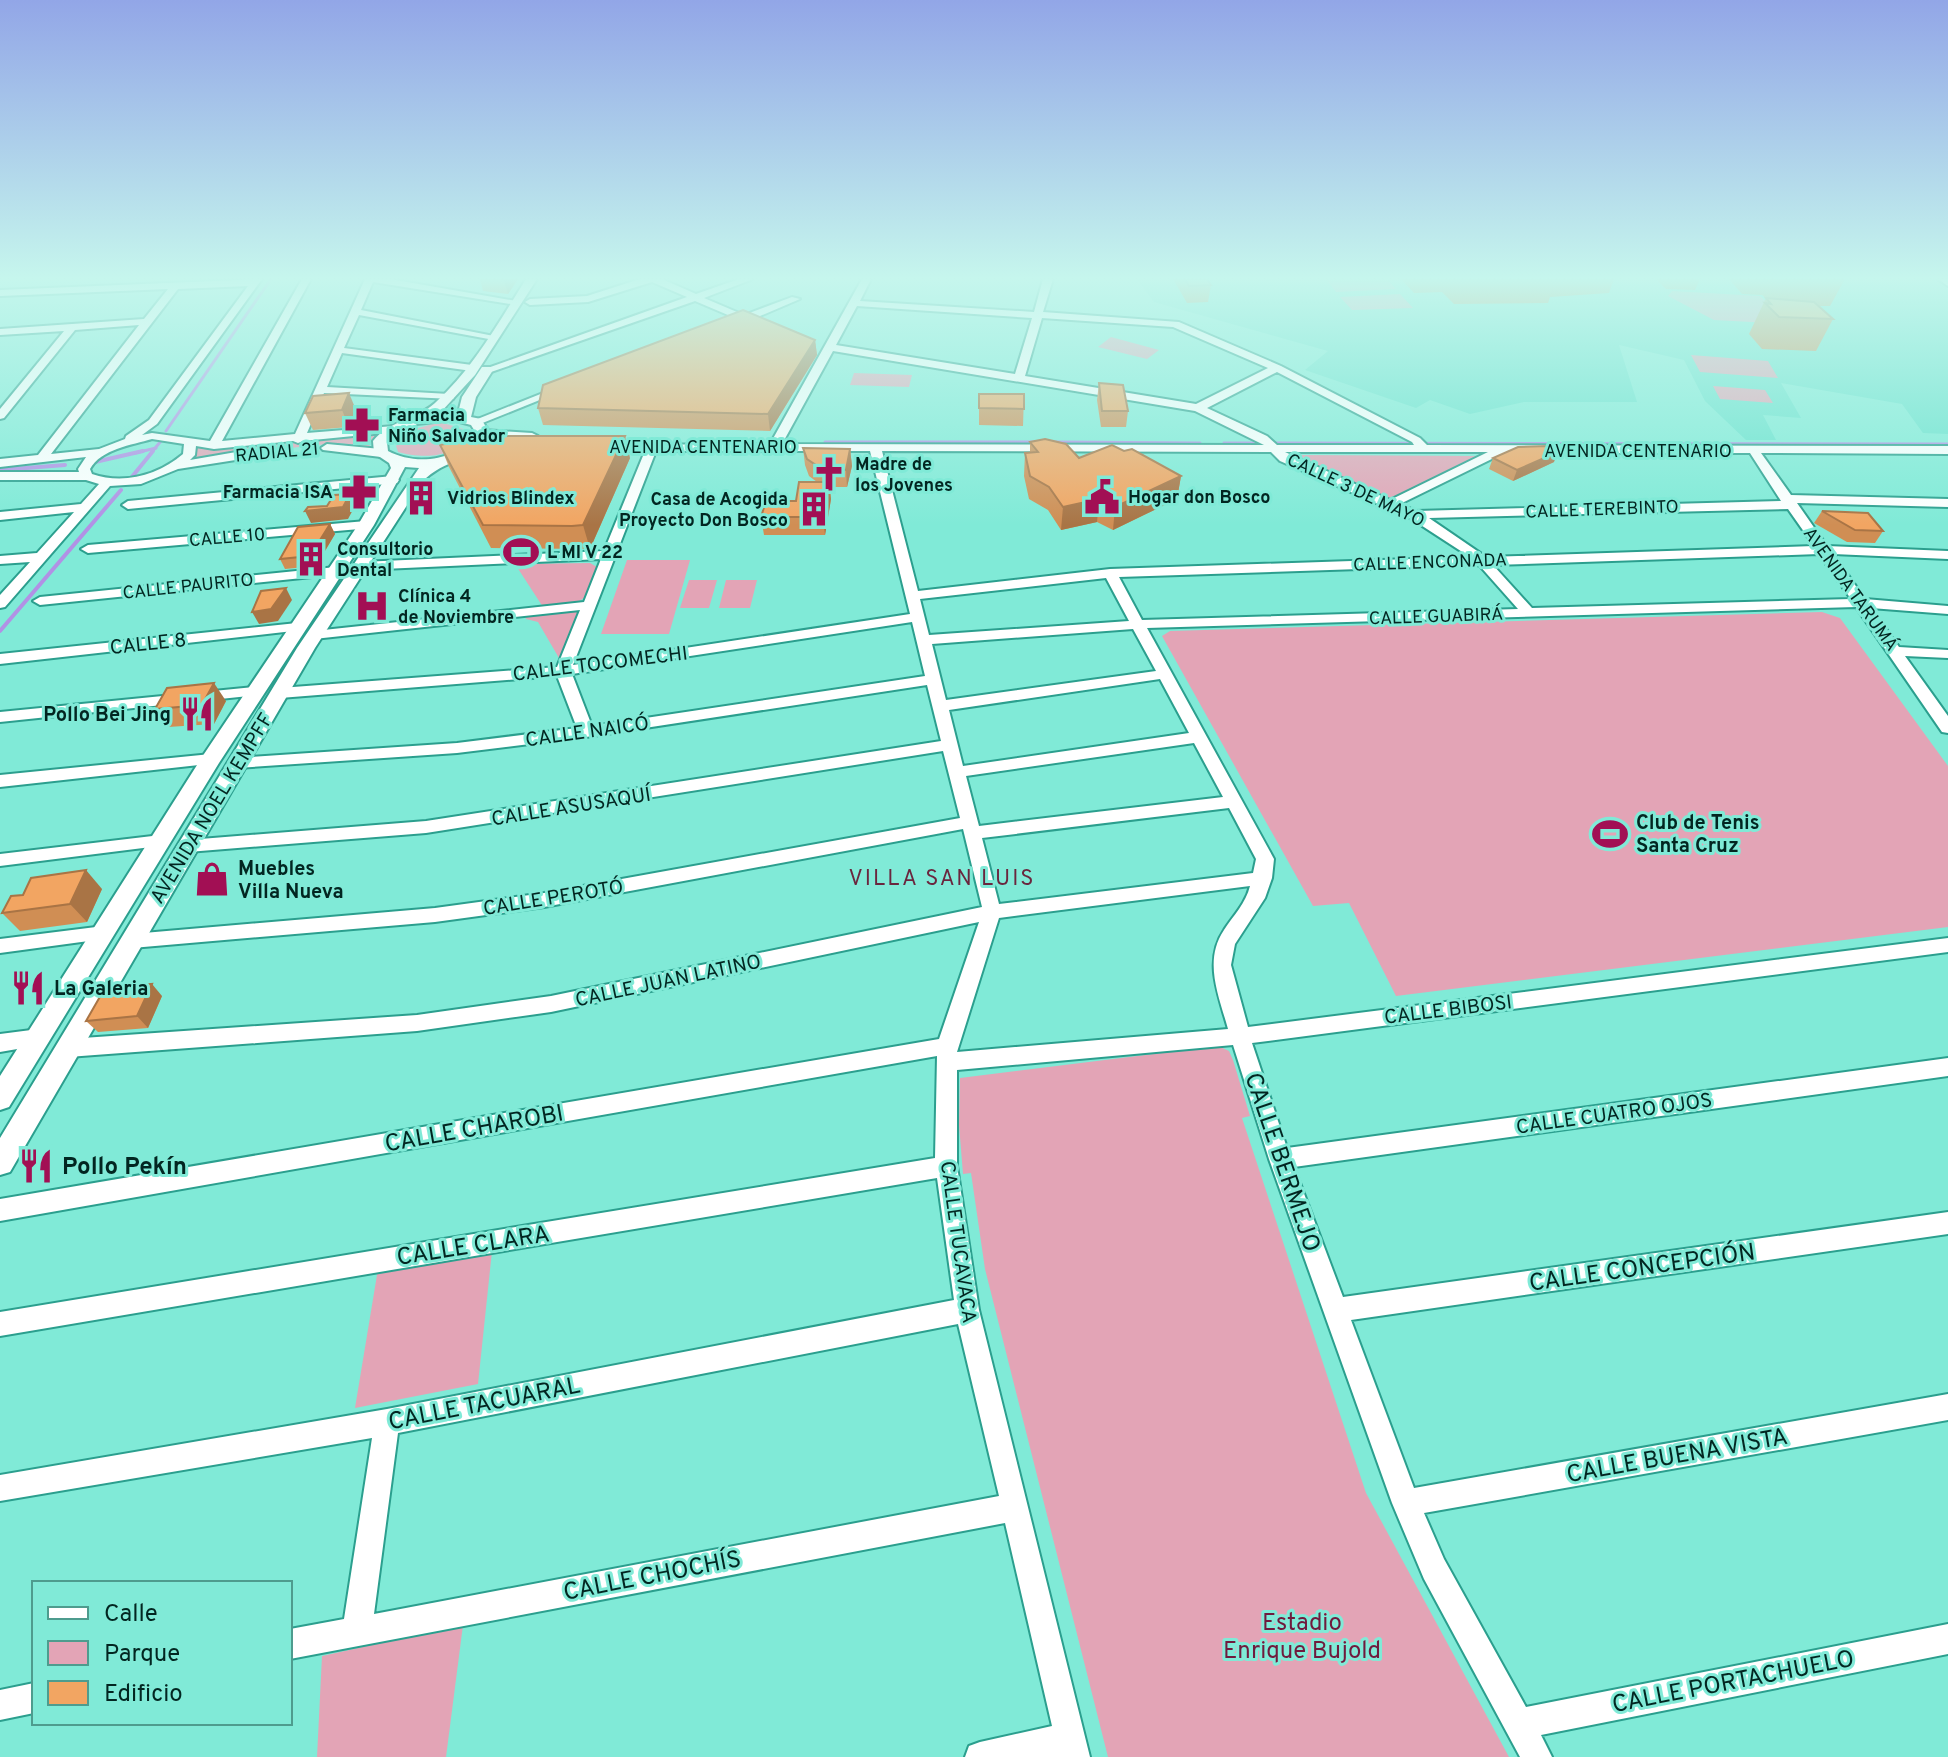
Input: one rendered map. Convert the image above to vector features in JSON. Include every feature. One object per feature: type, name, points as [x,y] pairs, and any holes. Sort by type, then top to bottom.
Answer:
[{"type":"main road","points":[[394,429],[424,419],[449,397],[477,361]]},
{"type":"main road","points":[[390,465],[433,462],[472,447],[474,424],[469,397],[493,361]]},
{"type":"main road","points":[[424,419],[474,424]]},
{"type":"main road","name":"AVENIDA NOEL KEMPFF","points":[[0,1163],[280,693],[306,637],[309,609],[366,525],[390,465],[380,441],[394,429]]},
{"type":"main road","name":"AVENIDA NOEL KEMPFF","points":[[0,1099],[254,692],[306,637],[361,566],[416,479],[433,462]]},
{"type":"main road","points":[[309,609],[339,579],[361,566],[357,554],[368,532],[366,525]]},
{"type":"main road","points":[[241,755],[258,700],[254,692]]},
{"type":"main road","points":[[42,1031],[103,959],[118,946],[132,941],[128,915],[155,866],[156,848]]},
{"type":"street","points":[[0,416],[44,361]]},
{"type":"street","points":[[40,460],[117,361]]},
{"type":"street","points":[[0,463],[99,452],[123,442],[153,422],[198,361]]},
{"type":"street","points":[[214,445],[261,361]]},
{"type":"street","points":[[298,440],[334,361]]},
{"type":"street","points":[[420,361],[472,368]]},
{"type":"street","points":[[487,370],[513,361]]},
{"type":"street","points":[[774,448],[822,361]]},
{"type":"street","name":"CALLE 3 DE MAYO","points":[[909,361],[1020,376],[1198,408],[1273,446],[1284,458],[1414,515],[1482,560],[1529,613]]},
{"type":"street","points":[[1020,376],[1024,361]]},
{"type":"street","points":[[1261,361],[1421,445]]},
{"type":"street","points":[[1198,408],[1277,368]]},
{"type":"street","points":[[474,424],[575,384]]},
{"type":"street","points":[[321,390],[449,397]]},
{"type":"street","points":[[123,442],[159,436],[153,422]]},
{"type":"street","points":[[460,454],[546,442],[474,424]]},
{"type":"street","name":"RADIAL 21","points":[[159,436],[176,437],[190,444],[214,445],[298,440],[394,429]]},
{"type":"street","name":"AVENIDA CENTENARIO","points":[[1236,450],[1188,437],[781,436],[592,442],[652,447],[774,448],[1236,450],[1273,446],[1421,445],[1502,450],[1947,449]]},
{"type":"street","points":[[174,467],[189,455],[190,444]]},
{"type":"street","points":[[586,732],[563,671],[652,447]]},
{"type":"street","name":"RADIAL 21","points":[[107,482],[134,480],[174,467],[230,456],[319,449],[351,448],[390,465]]},
{"type":"street","points":[[875,448],[992,912]]},
{"type":"street","points":[[1389,505],[1502,450]]},
{"type":"street","name":"AVENIDA TARUMÁ","points":[[1754,451],[1895,651],[1941,707],[1948,728]]},
{"type":"street","points":[[87,476],[84,469],[99,452]]},
{"type":"street","points":[[128,505],[390,465]]},
{"type":"street","points":[[0,476],[87,476],[107,482],[0,604]]},
{"type":"street","name":"CALLE TEREBINTO","points":[[1414,515],[1788,502],[1948,503]]},
{"type":"street","points":[[0,516],[85,507]]},
{"type":"street","name":"CALLE 10","points":[[88,549],[366,525]]},
{"type":"street","name":"CALLE ENCONADA","points":[[913,596],[1110,573],[1822,550],[1948,555]]},
{"type":"street","points":[[361,566],[610,555]]},
{"type":"street","points":[[0,560],[42,557]]},
{"type":"street","name":"CALLE PAURITO","points":[[40,601],[336,571]]},
{"type":"street","points":[[1110,573],[1265,859],[1263,878]]},
{"type":"street","name":"CALLE GUABIRÁ","points":[[924,640],[1140,624],[1860,603],[1948,610]]},
{"type":"street","name":"CALLE 8","points":[[0,659],[306,637],[591,605]]},
{"type":"street","name":"CALLE TOCOMECHI","points":[[280,693],[563,671],[918,617]]},
{"type":"street","points":[[1895,651],[1948,654]]},
{"type":"street","points":[[941,706],[1166,674]]},
{"type":"street","name":"CALLE NAICÓ","points":[[241,755],[457,748],[586,732],[934,679]]},
{"type":"street","points":[[0,717],[254,692]]},
{"type":"street","points":[[957,772],[1200,737]]},
{"type":"street","name":"CALLE ASUSAQUÍ","points":[[188,846],[426,827],[950,745]]},
{"type":"street","points":[[0,781],[211,759]]},
{"type":"street","name":"CALLE PEROTÓ","points":[[132,941],[435,915],[544,900],[971,828],[1234,802]]},
{"type":"street","points":[[0,860],[156,848]]},
{"type":"street","name":"CALLE JUAN LATINO","points":[[68,1048],[417,1023],[536,1006],[992,912],[1263,878]]},
{"type":"street","name":"CALLE BERMEJO","points":[[1263,878],[1256,898],[1226,942],[1221,965],[1240,1036],[1280,1159],[1406,1503],[1434,1569],[1537,1757]]},
{"type":"street","name":"CALLE TUCAVACA","points":[[992,912],[947,1054],[946,1166],[967,1310],[1072,1747]]},
{"type":"street","points":[[0,946],[104,933]]},
{"type":"street","name":"CALLE BIBOSI","points":[[947,1054],[1240,1036],[1948,945]]},
{"type":"street","points":[[0,1043],[42,1031]]},
{"type":"street","name":"CALLE CHAROBI","points":[[0,1210],[947,1054]]},
{"type":"street","name":"CALLE CUATRO OJOS","points":[[1280,1159],[1948,1067]]},
{"type":"street","name":"CALLE CLARA","points":[[0,1324],[946,1166]]},
{"type":"street","name":"CALLE CONCEPCIÓN","points":[[1336,1310],[1948,1223]]},
{"type":"street","name":"CALLE TACUARAL","points":[[0,1488],[387,1422],[967,1310]]},
{"type":"street","name":"CALLE BUENA VISTA","points":[[1406,1503],[1948,1407]]},
{"type":"street","points":[[357,1630],[387,1422]]},
{"type":"street","name":"CALLE CHOCHÍS","points":[[292,1644],[1015,1507]]},
{"type":"street","name":"CALLE PORTACHUELO","points":[[1518,1724],[1948,1639]]},
{"type":"street","points":[[0,1705],[32,1698]]},
{"type":"street","points":[[980,1757],[1072,1747]]},
{"type":"shaded area","points":[[1316,361],[1624,361],[1637,402],[1524,402],[1470,414],[1430,400],[1416,408],[1305,370]]},
{"type":"shaded area","points":[[1685,361],[1948,361],[1948,434],[1923,433],[1902,404],[1781,383],[1801,418],[1763,415],[1776,440],[1746,440],[1705,401]]},
{"type":"green space","points":[[1694,361],[1768,361],[1778,378],[1700,372]]},
{"type":"green space","points":[[854,373],[912,375],[909,387],[850,385]]},
{"type":"green space","points":[[1713,386],[1765,390],[1773,403],[1720,399]]},
{"type":"green space","points":[[440,422],[463,429],[461,439],[448,452],[428,456],[398,452],[396,446],[411,430]]},
{"type":"green space","points":[[377,435],[369,446],[336,443],[192,459],[198,447]]},
{"type":"green space","points":[[1300,455],[1483,456],[1390,499],[1295,457]]},
{"type":"green space","points":[[627,560],[690,560],[669,634],[601,634]]},
{"type":"green space","points":[[590,563],[597,567],[589,595],[574,604],[543,607],[515,564]]},
{"type":"green space","points":[[689,580],[717,580],[709,608],[680,608]]},
{"type":"green space","points":[[726,580],[757,580],[750,608],[719,608]]},
{"type":"green space","points":[[579,611],[582,617],[568,656],[558,664],[559,658],[538,622],[526,619],[525,615]]},
{"type":"green space","name":"Club de Tenis Santa Cruz","points":[[1822,612],[1840,618],[1948,766],[1948,927],[1396,996],[1349,903],[1313,906],[1162,636],[1170,631]]},
{"type":"green space","name":"Estadio Enrique Bujold","points":[[1218,1046],[1229,1051],[1233,1060],[1250,1116],[1242,1118],[1366,1493],[1509,1757],[1108,1757],[985,1269],[971,1173],[963,1174],[959,1125],[960,1078]]},
{"type":"green space","points":[[492,1251],[478,1384],[355,1408],[378,1269]]},
{"type":"green space","points":[[463,1625],[446,1757],[317,1757],[322,1656]]},
{"type":"building","points":[[607,361],[802,361],[768,414],[538,408],[543,385]]},
{"type":"building","points":[[1099,383],[1123,385],[1128,411],[1102,411]]},
{"type":"building","points":[[349,393],[342,410],[305,413],[313,396]]},
{"type":"building","points":[[979,394],[1024,394],[1024,409],[979,408]]},
{"type":"building","points":[[480,436],[625,436],[583,525],[572,526],[483,525],[440,445]]},
{"type":"building","points":[[1045,439],[1066,444],[1079,458],[1112,445],[1124,451],[1132,449],[1181,476],[1115,507],[1099,499],[1063,507],[1049,487],[1030,476],[1025,453],[1038,452],[1030,442]]},
{"type":"building","points":[[1548,446],[1558,452],[1517,470],[1493,458],[1518,447]]},
{"type":"building","points":[[803,448],[850,449],[846,470],[832,469],[831,475],[807,459]]},
{"type":"building","points":[[799,482],[829,482],[823,517],[761,517],[766,501],[796,501]]},
{"type":"building","points":[[350,494],[343,507],[305,511],[308,507],[327,506],[334,495]]},
{"type":"building","points":[[1822,511],[1868,513],[1883,531],[1855,530]]},
{"type":"building","points":[[330,524],[310,556],[280,559],[298,527]]},
{"type":"building","points":[[286,588],[271,609],[252,612],[261,591]]},
{"type":"building","points":[[214,683],[202,705],[155,709],[167,688]]},
{"type":"building","points":[[86,870],[70,904],[2,913],[11,896],[23,895],[31,878]]},
{"type":"building","points":[[152,984],[137,1016],[86,1021],[105,988]]},
{"type":"waterway","points":[[166,431],[214,361]]},
{"type":"waterway","points":[[155,448],[161,441]]},
{"type":"waterway","points":[[825,442],[1036,442]]},
{"type":"waterway","points":[[1054,442],[1200,443]]},
{"type":"waterway","points":[[1224,443],[1948,444]]},
{"type":"waterway","points":[[135,453],[155,448]]},
{"type":"waterway","points":[[151,453],[155,448]]},
{"type":"waterway","points":[[95,462],[143,451]]},
{"type":"waterway","points":[[131,478],[153,451]]},
{"type":"waterway","points":[[0,470],[65,465]]},
{"type":"waterway","points":[[0,631],[121,490]]},
{"type":"place","name":"Farmacia Niño Salvador","points":[[362,425]]},
{"type":"place","name":"Madre de los Jovenes","points":[[829,474]]},
{"type":"place","name":"Farmacia ISA","points":[[359,492]]},
{"type":"place","name":"Hogar don Bosco","points":[[1102,497]]},
{"type":"place","name":"Vidrios Blindex","points":[[421,498]]},
{"type":"place","name":"Casa de Acogida Proyecto Don Bosco","points":[[814,509]]},
{"type":"place","name":"L MI V 22","points":[[521,552]]},
{"type":"place","name":"Consultorio Dental","points":[[311,559]]},
{"type":"place","name":"Clínica 4 de Noviembre","points":[[372,606]]},
{"type":"place","name":"Pollo Bei Jing","points":[[197,714]]},
{"type":"place","name":"Club de Tenis Santa Cruz","points":[[1610,834]]},
{"type":"place","name":"Muebles Villa Nueva","points":[[212,879]]},
{"type":"place","name":"La Galeria","points":[[28,988]]},
{"type":"place","name":"Pollo Pekín","points":[[36,1166]]},
{"type":"district","name":"VILLA SAN LUIS","points":[[942,877]]}]
